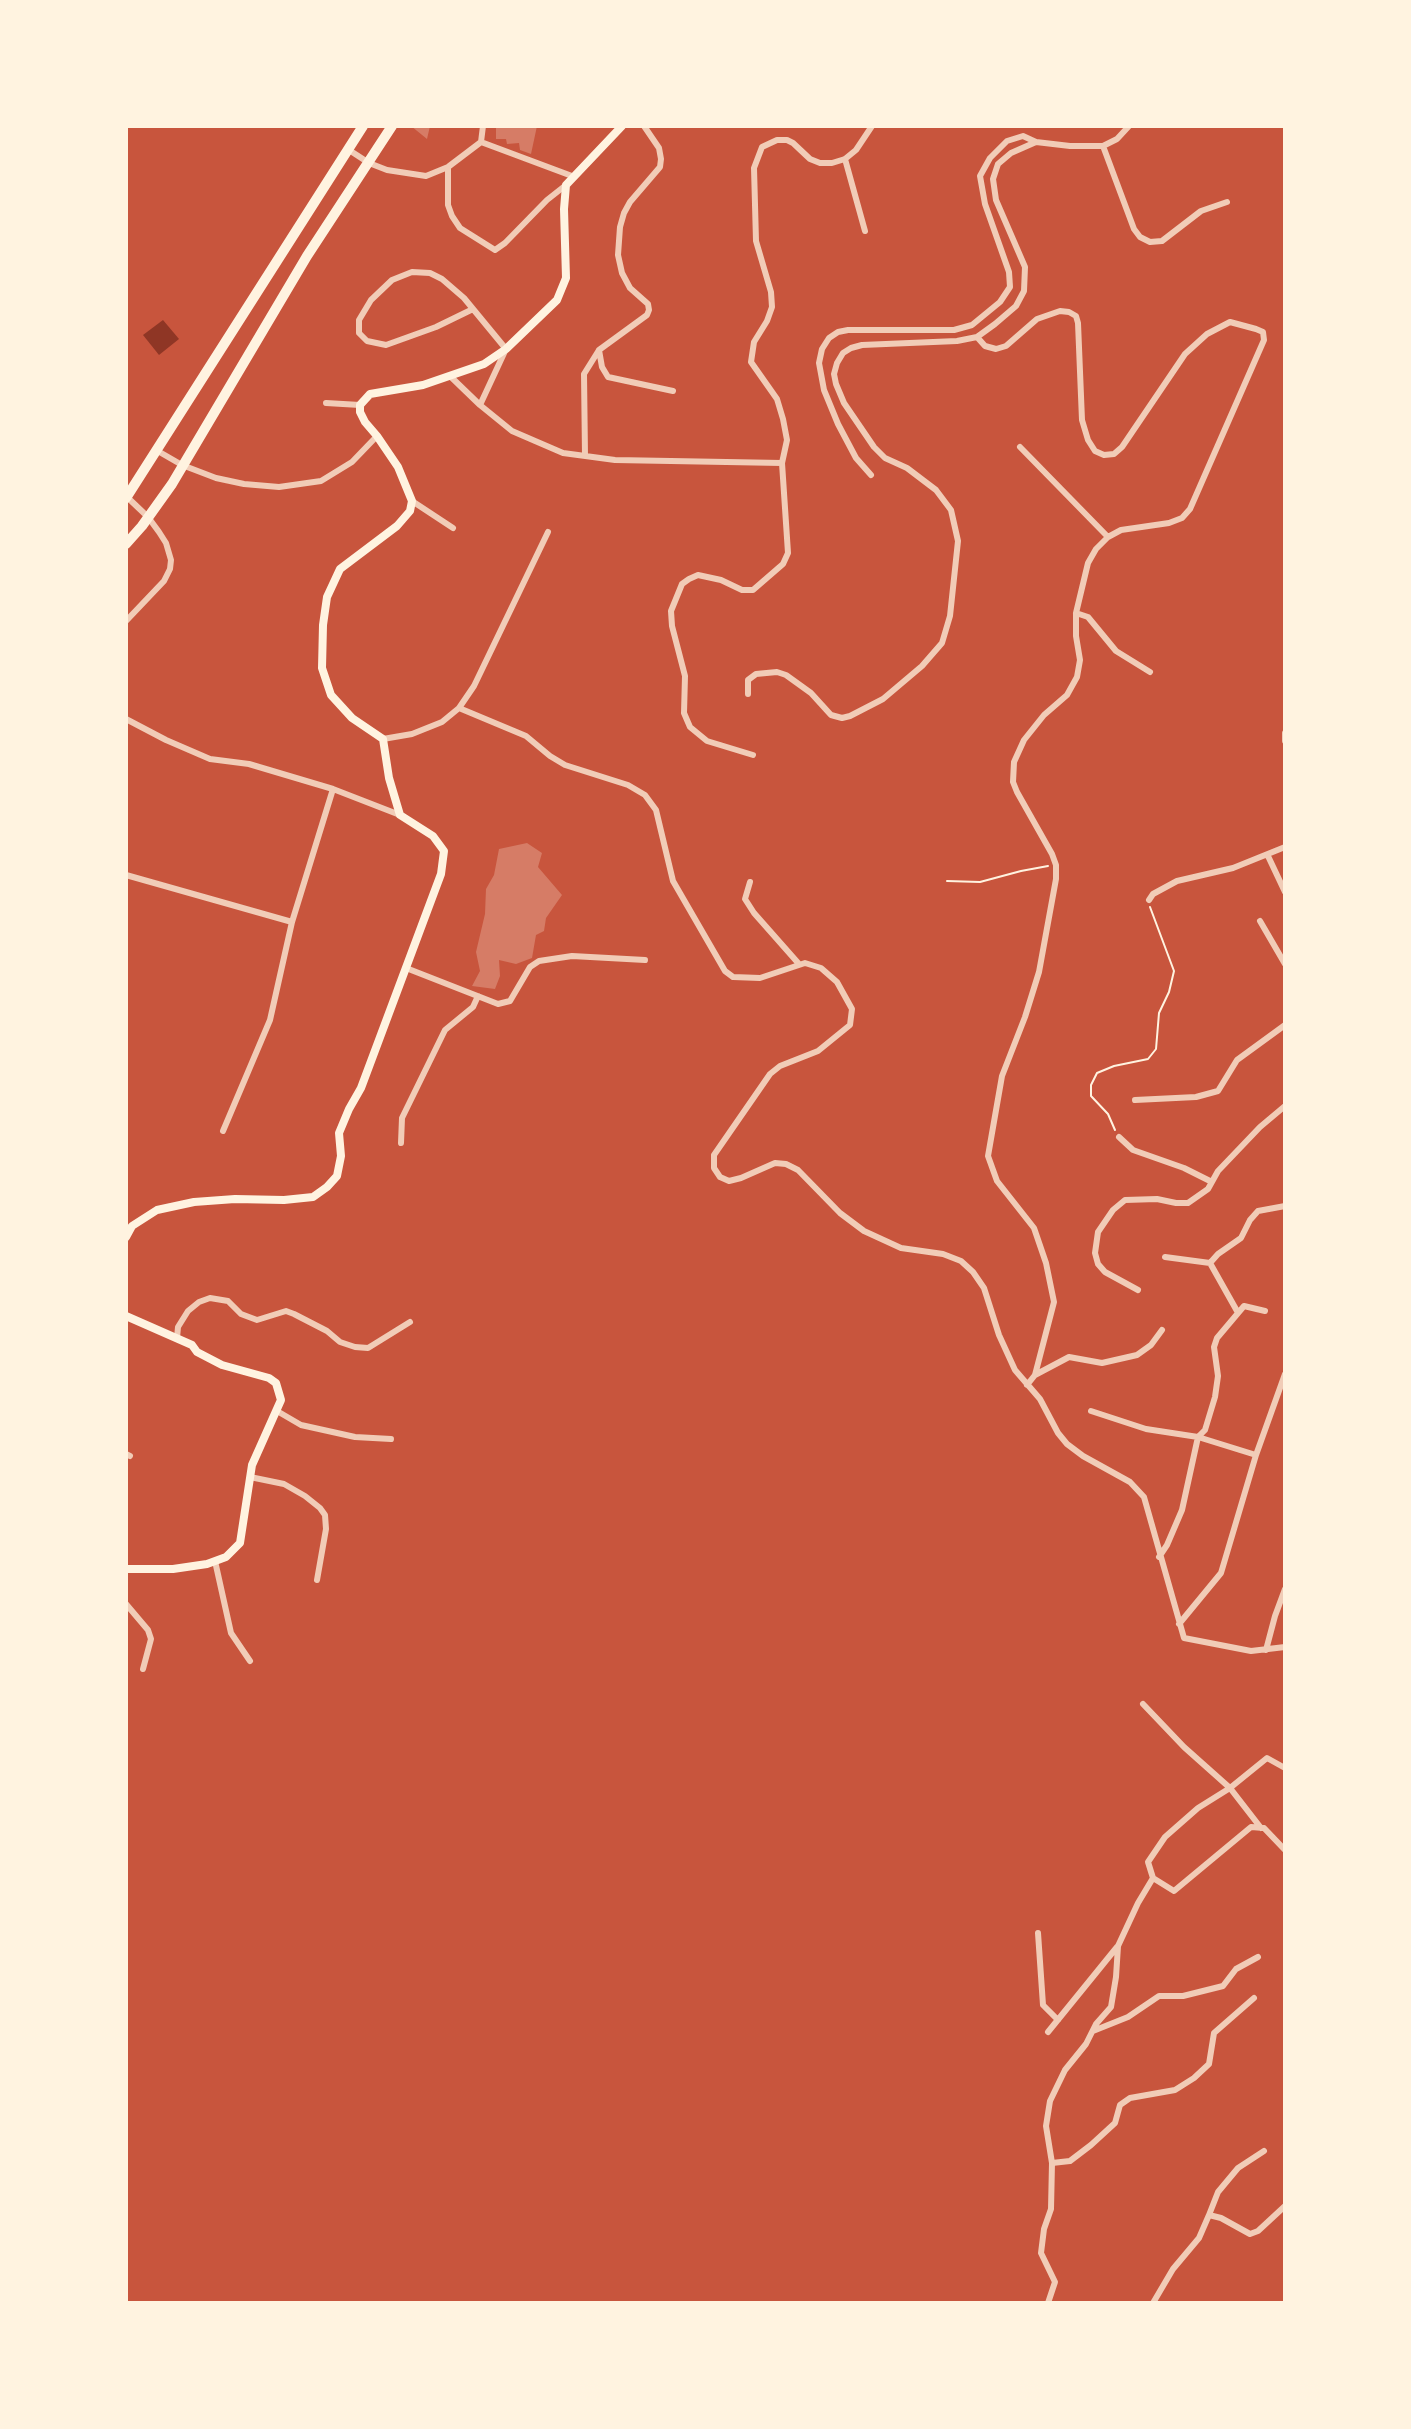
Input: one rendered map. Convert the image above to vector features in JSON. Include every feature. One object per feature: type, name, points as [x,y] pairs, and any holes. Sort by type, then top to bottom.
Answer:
[{"type":"main road","points":[[126,497],[363,126]]},
{"type":"main road","points":[[126,544],[183,465],[307,256],[392,126]]},
{"type":"main road","points":[[126,1237],[132,1227],[157,1210],[194,1202],[313,1197],[337,1176],[341,1157],[339,1133],[361,1088],[441,874],[444,851],[433,836],[400,815],[389,778],[383,739],[352,718],[331,695],[322,668],[327,597],[341,569],[397,526],[410,511],[412,501],[398,467],[365,422],[360,405],[370,394],[423,385],[484,365],[506,349],[557,300],[566,278],[566,184],[622,126]]},
{"type":"main road","points":[[126,1316],[177,1338],[222,1365],[269,1378],[276,1383],[281,1400],[252,1465],[240,1543],[226,1557],[215,1561],[173,1569],[126,1569]]},
{"type":"street","points":[[349,150],[369,163],[387,170],[426,176],[448,167],[481,142],[484,126]]},
{"type":"street","points":[[586,456],[584,374],[599,350],[647,315],[649,310],[648,304],[630,288],[622,273],[618,255],[624,214],[660,167],[662,159],[659,148],[644,126]]},
{"type":"street","points":[[753,755],[718,746],[690,727],[684,713],[685,676],[671,626],[671,611],[682,584],[698,575],[721,580],[748,591],[766,580],[783,564],[788,553],[782,463],[787,440],[777,398],[751,362],[754,342],[772,307],[771,292],[756,241],[754,168],[762,147],[777,140],[793,143],[810,159],[820,163],[845,159],[856,150],[872,126]]},
{"type":"street","points":[[871,475],[856,458],[824,390],[819,363],[822,349],[829,338],[848,330],[954,330],[972,325],[1000,302],[1010,287],[1009,272],[985,204],[980,176],[990,158],[1007,141],[1023,136],[1036,142],[1103,146],[1117,139],[1129,126]]},
{"type":"street","points":[[481,142],[572,176]]},
{"type":"street","points":[[748,694],[748,680],[756,674],[777,672],[786,675],[811,693],[831,715],[842,718],[850,716],[883,699],[922,666],[942,643],[950,616],[958,541],[951,510],[936,490],[908,468],[885,458],[874,447],[844,403],[834,374],[843,354],[851,348],[862,345],[957,341],[977,337],[1016,306],[1024,291],[1025,267],[996,200],[993,179],[998,164],[1011,153],[1036,142]]},
{"type":"street","points":[[1103,146],[1134,229],[1140,237],[1150,242],[1162,241],[1201,211],[1227,202]]},
{"type":"street","points":[[845,159],[865,231]]},
{"type":"street","points":[[448,167],[448,205],[452,216],[460,228],[495,250],[566,184]]},
{"type":"street","points":[[473,309],[436,327],[386,345],[367,341],[359,333],[359,320],[371,300],[392,279],[412,272],[430,273],[442,279],[464,298],[506,349],[480,405]]},
{"type":"street","points":[[977,337],[985,346],[996,349],[1006,346],[1037,319],[1060,311],[1076,316],[1082,420],[1088,440],[1095,451],[1104,455],[1114,454],[1122,447],[1185,354],[1207,334],[1230,322],[1263,332],[1264,340],[1190,509],[1182,518],[1170,523],[1121,530],[1108,537],[1087,563],[1076,613],[1080,660],[1077,677],[1067,695],[1044,715],[1024,740],[1014,762],[1013,782],[1056,865],[1056,879],[1039,972],[1002,1076],[988,1156],[997,1181],[1034,1228],[1046,1263],[1054,1302],[1035,1375]]},
{"type":"street","points":[[599,350],[602,367],[608,377],[673,391]]},
{"type":"street","points":[[451,377],[512,431],[562,453],[615,460],[782,463]]},
{"type":"street","points":[[326,403],[360,405]]},
{"type":"street","points":[[156,450],[183,465],[216,478],[279,487],[315,483],[352,462],[377,436]]},
{"type":"street","points":[[1020,447],[1108,537]]},
{"type":"street","points":[[126,497],[148,517],[166,543],[171,560],[164,581],[126,621]]},
{"type":"street","points":[[412,501],[453,528]]},
{"type":"street","points":[[383,739],[412,734],[442,722],[459,708],[474,686],[548,532]]},
{"type":"street","points":[[1076,613],[1088,617],[1116,651],[1150,672]]},
{"type":"street","points":[[459,708],[526,736],[565,765],[628,785],[645,795],[656,810],[673,881],[725,971],[733,977],[760,978],[799,964],[821,968],[837,982],[852,1009],[850,1025],[818,1051],[780,1066],[763,1082],[714,1155],[714,1168],[720,1177],[729,1181],[775,1163],[786,1164],[798,1170],[840,1213],[864,1231],[901,1248],[943,1254],[961,1261],[984,1288],[999,1335],[1015,1370],[1040,1399],[1058,1433],[1083,1456],[1130,1482],[1144,1497],[1184,1638],[1251,1651],[1285,1647]]},
{"type":"street","points":[[126,719],[210,759],[249,764],[334,789],[400,815]]},
{"type":"street","points":[[1285,733],[1285,741]]},
{"type":"street","points":[[223,1131],[270,1020],[292,922],[334,789]]},
{"type":"street","points":[[1150,900],[1153,894],[1177,881],[1233,868],[1285,847]]},
{"type":"street","points":[[1268,856],[1285,892]]},
{"type":"street","points":[[126,875],[292,922]]},
{"type":"street","points":[[750,882],[745,899],[799,964]]},
{"type":"street","points":[[1260,921],[1285,964]]},
{"type":"street","points":[[406,968],[498,1004],[510,1001],[530,967],[539,961],[572,956],[645,960]]},
{"type":"street","points":[[401,1143],[402,1118],[445,1030],[473,1007],[478,996]]},
{"type":"street","points":[[1135,1100],[1196,1097],[1218,1091],[1237,1060],[1285,1025]]},
{"type":"street","points":[[1138,1290],[1105,1272],[1098,1264],[1095,1253],[1098,1232],[1114,1210],[1125,1200],[1157,1199],[1188,1203],[1208,1189],[1218,1171],[1260,1127],[1285,1106]]},
{"type":"street","points":[[1119,1137],[1133,1150],[1184,1168],[1212,1182]]},
{"type":"street","points":[[1210,1263],[1217,1254],[1241,1238],[1258,1211],[1284,1207]]},
{"type":"street","points":[[1165,1258],[1210,1263]]},
{"type":"street","points":[[1210,1263],[1239,1310]]},
{"type":"street","points":[[177,1338],[178,1327],[188,1311],[210,1298],[228,1301],[241,1314],[257,1320],[286,1311],[327,1331],[340,1342],[355,1347],[368,1348],[410,1322]]},
{"type":"street","points":[[1159,1557],[1182,1510],[1198,1437],[1205,1430],[1215,1397],[1218,1376],[1214,1348],[1217,1338],[1239,1310],[1250,1306],[1265,1311]]},
{"type":"street","points":[[1027,1385],[1035,1375],[1069,1357],[1102,1363],[1137,1355],[1158,1339],[1162,1330]]},
{"type":"street","points":[[1179,1624],[1221,1573],[1256,1455],[1285,1374]]},
{"type":"street","points":[[277,1411],[301,1425],[355,1437],[391,1439]]},
{"type":"street","points":[[1091,1411],[1146,1429],[1198,1437],[1256,1455]]},
{"type":"street","points":[[250,1477],[284,1484],[305,1496],[325,1515],[326,1529],[317,1580]]},
{"type":"street","points":[[215,1561],[231,1633],[250,1661]]},
{"type":"street","points":[[1266,1650],[1285,1589]]},
{"type":"street","points":[[126,1604],[148,1630],[151,1639],[143,1669]]},
{"type":"street","points":[[1143,1704],[1184,1747],[1230,1788],[1261,1828]]},
{"type":"street","points":[[1285,1768],[1267,1758],[1230,1788],[1198,1808],[1166,1837],[1148,1862],[1153,1878],[1174,1891],[1251,1827],[1264,1828],[1285,1850]]},
{"type":"street","points":[[1048,2032],[1118,1946],[1153,1878]]},
{"type":"street","points":[[1038,1934],[1044,2005],[1058,2020]]},
{"type":"street","points":[[1048,2303],[1055,2282],[1041,2253],[1044,2229],[1051,2209],[1052,2163],[1046,2126],[1050,2101],[1065,2070],[1111,2007],[1118,1946]]},
{"type":"street","points":[[1093,2031],[1128,2017],[1159,1996],[1183,1996],[1223,1986],[1236,1969],[1258,1957]]},
{"type":"street","points":[[1052,2163],[1070,2161],[1091,2145],[1115,2123],[1120,2105],[1130,2098],[1175,2090],[1194,2078],[1209,2064],[1214,2034],[1254,1998]]},
{"type":"street","points":[[1153,2303],[1173,2269],[1199,2238],[1218,2192],[1238,2168],[1264,2151]]},
{"type":"street","points":[[1209,2215],[1221,2218],[1250,2234],[1258,2231],[1285,2207]]},
{"type":"path","points":[[947,881],[980,882],[1056,865]]},
{"type":"path","points":[[1119,1137],[1108,1114],[1091,1096],[1091,1086],[1097,1073],[1114,1066],[1148,1059],[1156,1049],[1159,1013],[1169,992],[1174,971],[1150,909],[1150,900]]},
{"type":"shaded area","points":[[163,320],[179,339],[159,355],[143,335]]},
{"type":"building","points":[[411,126],[430,126],[427,139]]},
{"type":"building","points":[[496,126],[537,126],[531,154],[520,150],[519,143],[507,144],[506,139],[496,139]]},
{"type":"building","points":[[527,843],[542,853],[538,867],[562,895],[546,918],[544,931],[536,935],[532,958],[516,964],[499,960],[500,976],[495,989],[472,986],[480,971],[476,952],[485,914],[486,889],[494,875],[499,849]]}]
